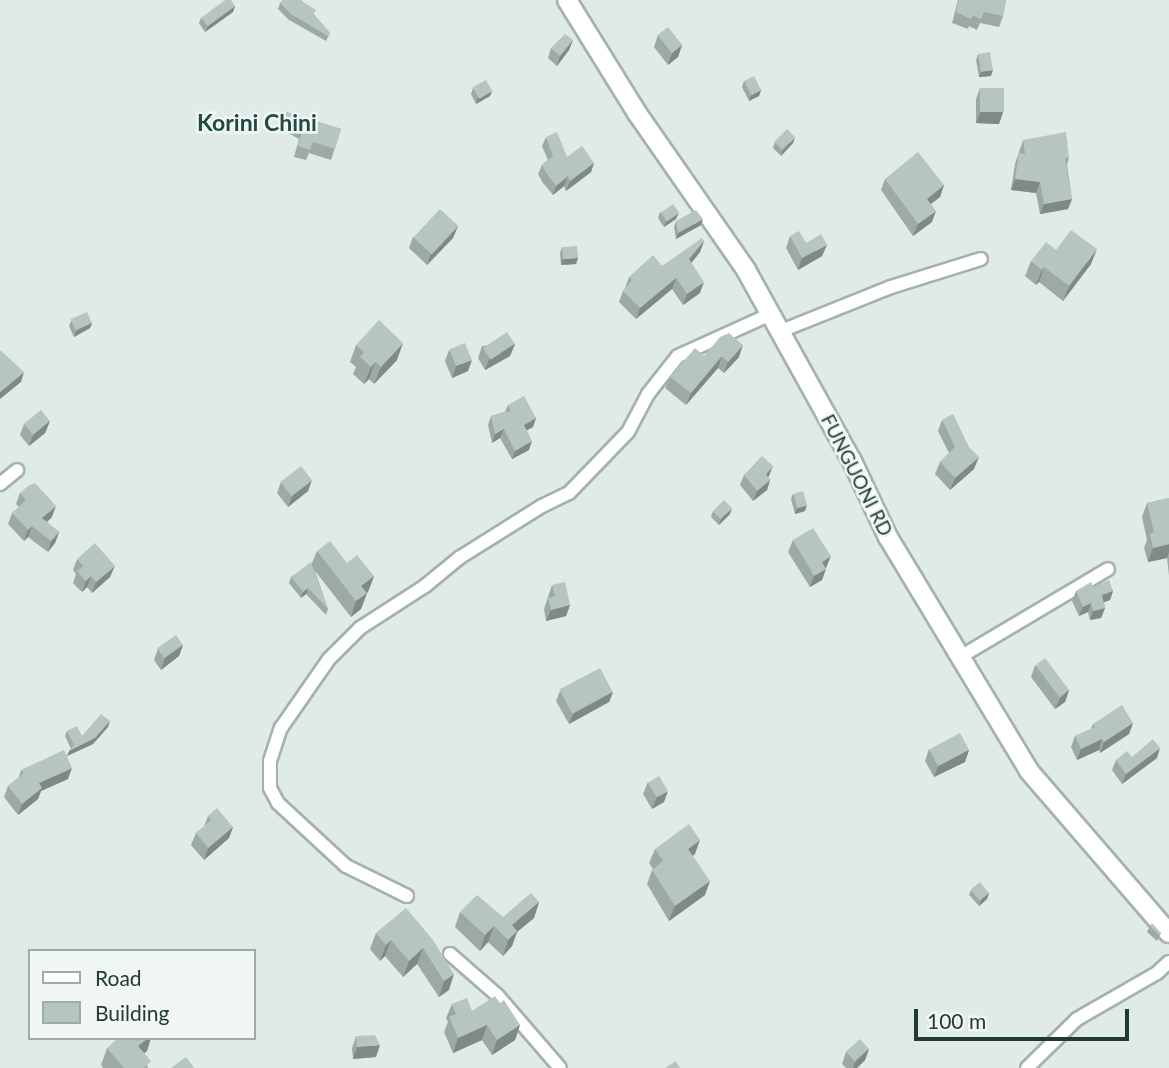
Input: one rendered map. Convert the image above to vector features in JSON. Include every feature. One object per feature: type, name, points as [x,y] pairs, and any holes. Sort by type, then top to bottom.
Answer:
[{"type":"street","name":"FUNGUONI RD","points":[[567,0],[637,113],[746,270],[852,461],[888,537],[1029,771],[1169,933]]},
{"type":"street","points":[[781,331],[891,288],[981,260]]},
{"type":"street","points":[[407,896],[346,866],[278,803],[270,788],[270,761],[281,728],[329,659],[360,628],[425,586],[459,558],[542,506],[569,493],[628,432],[648,394],[678,356],[771,314]]},
{"type":"street","points":[[0,484],[17,470]]},
{"type":"street","points":[[960,657],[1108,569]]},
{"type":"street","points":[[450,954],[497,995],[560,1068]]},
{"type":"street","points":[[1027,1068],[1077,1018],[1157,973],[1169,962]]},
{"type":"building","points":[[225,0],[231,0],[235,6],[208,26],[201,18]]},
{"type":"building","points":[[283,0],[300,0],[316,10],[313,15],[330,33],[328,36],[291,14],[280,3]]},
{"type":"building","points":[[959,0],[1006,0],[1003,16],[984,12],[981,19],[973,15],[971,19],[956,12]]},
{"type":"building","points":[[668,27],[682,45],[672,53],[658,35]]},
{"type":"building","points":[[565,34],[573,40],[560,56],[551,48]]},
{"type":"building","points":[[990,52],[993,70],[981,72],[978,54]]},
{"type":"building","points":[[754,76],[761,90],[751,95],[744,81]]},
{"type":"building","points":[[486,80],[492,91],[479,99],[473,87]]},
{"type":"building","points":[[980,88],[1004,88],[1004,112],[980,112]]},
{"type":"building","points":[[283,111],[341,129],[335,149],[313,142],[310,150],[298,146],[303,128],[281,116]]},
{"type":"building","points":[[787,129],[795,137],[782,150],[774,142]]},
{"type":"building","points":[[557,132],[567,157],[582,146],[594,163],[570,181],[568,176],[556,186],[542,165],[553,156],[546,137]]},
{"type":"building","points":[[1066,132],[1069,158],[1065,158],[1072,199],[1044,204],[1040,182],[1015,179],[1019,153],[1025,154],[1023,140]]},
{"type":"building","points":[[918,152],[944,185],[927,199],[936,211],[918,224],[885,179]]},
{"type":"building","points":[[673,204],[679,213],[667,222],[661,212]]},
{"type":"building","points":[[440,209],[458,226],[432,255],[413,238]]},
{"type":"building","points":[[696,210],[703,219],[678,233],[676,221]]},
{"type":"building","points":[[1071,230],[1097,249],[1069,286],[1044,267],[1042,270],[1031,261],[1046,242],[1056,250]]},
{"type":"building","points":[[799,231],[806,243],[821,234],[827,245],[802,258],[790,236]]},
{"type":"building","points":[[702,238],[704,241],[689,259],[704,282],[687,294],[676,278],[640,308],[623,291],[632,280],[629,277],[653,255],[662,266]]},
{"type":"building","points":[[577,246],[578,258],[563,259],[562,247]]},
{"type":"building","points":[[87,312],[92,323],[75,330],[71,319]]},
{"type":"building","points":[[379,320],[403,343],[381,367],[375,362],[371,367],[360,357],[364,352],[356,345]]},
{"type":"building","points":[[507,332],[515,344],[491,360],[483,348]]},
{"type":"building","points":[[729,333],[743,345],[728,362],[722,356],[691,393],[670,377],[695,348],[704,356],[720,337]]},
{"type":"building","points":[[465,343],[472,360],[456,366],[449,349]]},
{"type":"building","points":[[0,350],[24,372],[0,392]]},
{"type":"building","points":[[524,396],[536,418],[524,425],[532,441],[515,451],[504,429],[495,434],[491,416],[511,411],[508,405]]},
{"type":"building","points":[[41,410],[50,421],[33,435],[24,424]]},
{"type":"building","points":[[953,414],[969,447],[979,457],[955,478],[940,462],[955,447],[942,420]]},
{"type":"building","points":[[762,456],[773,466],[766,474],[770,480],[757,491],[744,475]]},
{"type":"building","points":[[301,466],[312,480],[292,496],[281,482]]},
{"type":"building","points":[[35,483],[56,506],[42,518],[59,532],[51,541],[32,526],[28,530],[12,513],[26,500],[20,493]]},
{"type":"building","points":[[803,491],[807,505],[798,508],[793,494]]},
{"type":"building","points":[[1169,498],[1169,544],[1153,548],[1150,534],[1154,532],[1147,503]]},
{"type":"building","points":[[724,500],[732,508],[720,519],[713,511]]},
{"type":"building","points":[[813,528],[831,556],[822,562],[826,569],[814,576],[793,540]]},
{"type":"building","points":[[330,541],[347,563],[357,555],[374,576],[361,586],[367,593],[356,601],[317,551]]},
{"type":"building","points":[[95,543],[115,566],[96,582],[91,576],[86,581],[77,571],[83,566],[77,559]]},
{"type":"building","points":[[311,562],[328,609],[308,588],[303,592],[291,577]]},
{"type":"building","points":[[1109,580],[1113,591],[1102,595],[1105,608],[1093,611],[1091,603],[1083,607],[1076,591],[1091,582],[1093,587]]},
{"type":"building","points":[[565,582],[570,605],[551,610],[548,598],[555,596],[552,585]]},
{"type":"building","points":[[176,635],[183,645],[164,658],[157,648]]},
{"type":"building","points":[[1045,658],[1069,690],[1059,697],[1035,665]]},
{"type":"building","points":[[600,668],[613,692],[572,713],[559,690]]},
{"type":"building","points":[[1122,705],[1133,723],[1104,742],[1102,739],[1081,749],[1075,736],[1095,727],[1093,724]]},
{"type":"building","points":[[101,714],[110,721],[95,738],[69,751],[74,745],[67,731],[77,726],[82,736]]},
{"type":"building","points":[[960,733],[969,750],[938,766],[929,749]]},
{"type":"building","points":[[1153,739],[1160,748],[1126,774],[1116,760],[1127,751],[1132,757]]},
{"type":"building","points":[[64,750],[72,768],[39,783],[42,788],[22,804],[8,786],[24,773],[21,770]]},
{"type":"building","points":[[659,776],[668,791],[657,797],[648,783]]},
{"type":"building","points":[[217,808],[233,827],[208,848],[196,833],[211,820],[208,816]]},
{"type":"building","points":[[689,824],[700,840],[688,849],[710,881],[675,906],[652,870],[663,861],[655,849]]},
{"type":"building","points":[[980,882],[989,893],[979,900],[971,890]]},
{"type":"building","points":[[531,893],[539,902],[512,925],[517,931],[508,940],[494,926],[485,935],[460,912],[477,895],[503,917]]},
{"type":"building","points":[[406,908],[433,940],[454,974],[444,981],[423,948],[409,961],[391,940],[386,945],[376,933]]},
{"type":"building","points":[[1152,923],[1161,933],[1159,935],[1150,926]]},
{"type":"building","points":[[495,996],[500,1003],[504,1000],[520,1025],[497,1040],[487,1025],[458,1038],[449,1017],[456,1014],[452,1004],[467,998],[472,1011]]},
{"type":"building","points":[[375,1035],[380,1045],[357,1047],[356,1036]]},
{"type":"building","points":[[860,1039],[869,1049],[855,1061],[846,1052]]},
{"type":"building","points":[[116,1040],[146,1040],[138,1046],[151,1061],[144,1068],[124,1068],[107,1048]]},
{"type":"building","points":[[186,1057],[194,1068],[171,1068]]},
{"type":"building","points":[[676,1061],[680,1068],[665,1068]]},
{"type":"district","name":"Korini Chini","points":[[257,122]]}]
